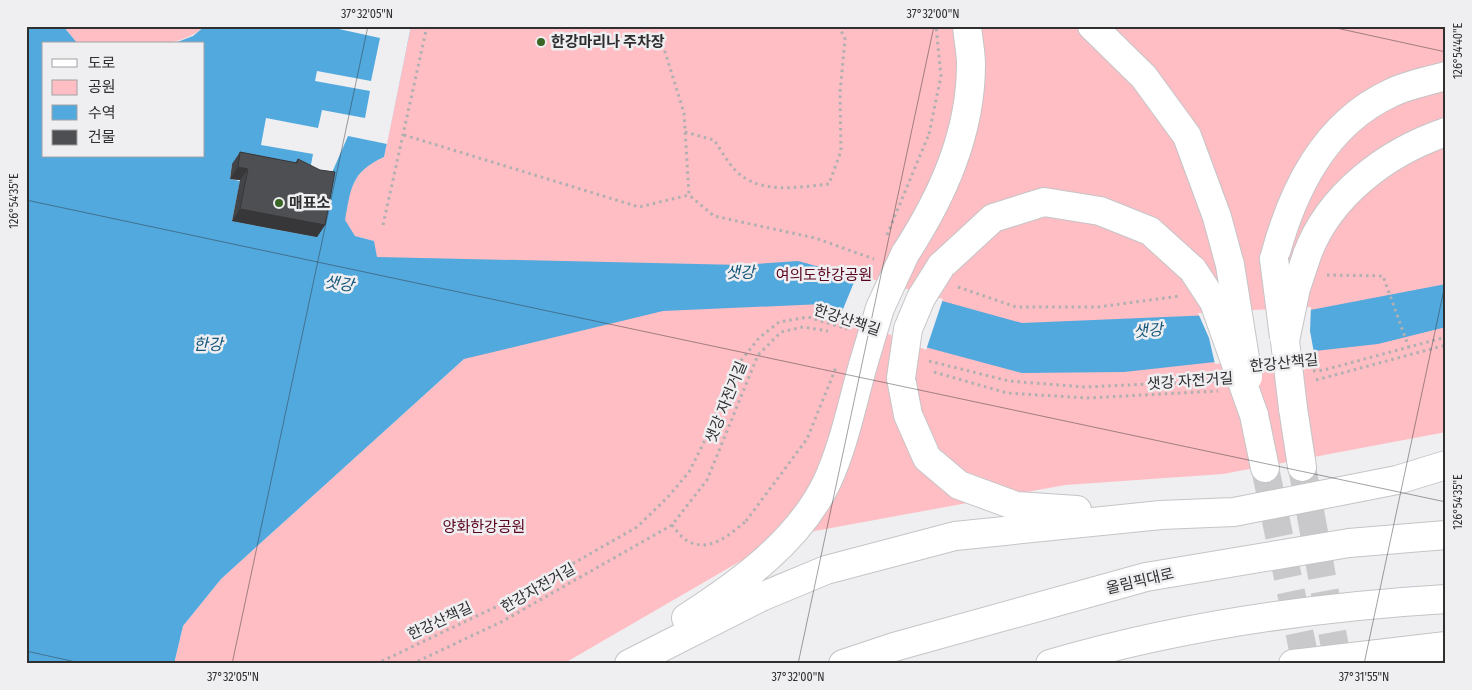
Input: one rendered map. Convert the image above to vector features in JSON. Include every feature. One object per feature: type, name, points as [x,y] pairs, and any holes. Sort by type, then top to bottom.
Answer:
[{"type":"main road","points":[[616,664],[729,590],[773,553],[801,523],[826,482],[844,435],[880,308],[905,254],[927,219],[953,166],[966,117],[972,64],[967,26]]},
{"type":"main road","points":[[1092,26],[1144,77],[1187,136],[1217,217],[1230,265],[1254,415],[1265,468]]},
{"type":"main road","points":[[1302,466],[1274,259],[1282,230],[1295,196],[1318,155],[1348,119],[1391,92],[1446,76]]},
{"type":"main road","points":[[1285,340],[1296,288],[1315,233],[1334,208],[1356,185],[1392,155],[1422,140],[1446,132]]},
{"type":"main road","points":[[1161,515],[1016,506],[959,484],[927,458],[908,415],[901,378],[908,329],[921,298],[941,266],[993,218],[1044,202],[1100,211],[1150,231],[1192,270],[1214,302],[1254,415]]},
{"type":"main road","points":[[629,664],[761,598],[826,570],[955,536],[1161,515],[1234,512],[1397,480],[1446,464]]},
{"type":"main road","name":"올림픽대로","points":[[843,664],[894,647],[1146,577],[1349,543],[1446,535]]},
{"type":"main road","points":[[1050,664],[1085,653],[1243,619],[1363,604],[1446,599]]},
{"type":"main road","points":[[1293,664],[1446,646]]},
{"type":"path","points":[[383,225],[427,26]]},
{"type":"path","points":[[685,132],[714,140],[736,171],[756,185],[790,188],[829,184],[841,151],[840,93],[845,39],[839,26]]},
{"type":"path","points":[[929,134],[941,76],[936,26]]},
{"type":"path","points":[[404,135],[639,207],[689,195]]},
{"type":"path","points":[[1386,287],[1409,348]]},
{"type":"path","name":"한강산책길","points":[[376,664],[502,604],[637,527],[667,498],[689,472],[708,436],[735,368],[759,338],[779,322],[808,317],[850,331]]},
{"type":"path","name":"샛강 자전거길","points":[[672,525],[707,480],[758,356],[781,332],[803,327],[828,331]]},
{"type":"path","name":"한강산책길","points":[[1305,372],[1324,370],[1446,337]]},
{"type":"path","points":[[1307,381],[1326,378],[1446,345]]},
{"type":"path","points":[[924,359],[1009,381],[1085,387],[1216,381]]},
{"type":"path","name":"샛강 자전거길","points":[[934,372],[1007,393],[1087,398],[1224,391]]},
{"type":"path","points":[[672,525],[686,540],[703,545],[722,541],[746,521]]},
{"type":"path","name":"한강자전거길","points":[[412,664],[502,622],[672,525]]},
{"type":"green space","points":[[63,26],[205,26],[192,35],[173,42],[76,42]]},
{"type":"green space","name":"여의도한강공원","points":[[411,26],[1446,26],[1446,432],[1223,474],[1065,485],[782,537],[563,664],[174,664],[183,626],[221,579],[464,359],[376,257],[374,241],[355,236],[344,221],[354,182],[365,169],[384,157]]},
{"type":"water","name":"한강","points":[[26,26],[63,26],[76,42],[42,42],[42,158],[205,158],[205,42],[177,42],[193,36],[205,26],[411,26],[384,157],[365,169],[354,182],[345,220],[355,236],[374,241],[377,257],[742,265],[798,261],[1022,323],[1305,311],[1446,284],[1446,327],[1378,344],[1124,372],[1022,373],[925,347],[823,304],[663,311],[464,359],[221,579],[183,626],[174,664],[26,664]]},
{"type":"pier","points":[[325,26],[383,28],[383,26],[411,26],[387,144],[348,136],[327,184],[317,237],[232,221],[240,181],[230,179],[232,164],[288,175],[310,170],[313,154],[261,145],[266,118],[318,128],[322,110],[365,118],[370,91],[315,81],[317,71],[371,81],[380,38]]},
{"type":"pier","points":[[857,275],[943,299],[926,350],[841,314]]},
{"type":"pier","points":[[1311,307],[1310,331],[1314,353],[1215,364],[1209,338],[1198,313]]},
{"type":"building","name":"매표소","points":[[240,152],[297,163],[298,159],[320,170],[335,172],[325,225],[240,209],[248,169],[238,167]]},
{"type":"tunnel","points":[[1302,467],[1338,664]]},
{"type":"tunnel","points":[[1265,468],[1306,664]]},
{"type":"place","name":"한강마리나 주차장","points":[[541,42]]},
{"type":"place","name":"매표소","points":[[279,203]]},
{"type":"water label","name":"샛강","points":[[740,272]]},
{"type":"water label","name":"샛강","points":[[339,283]]},
{"type":"water label","name":"샛강","points":[[1148,330]]},
{"type":"park label","name":"양화한강공원","points":[[484,527]]}]
